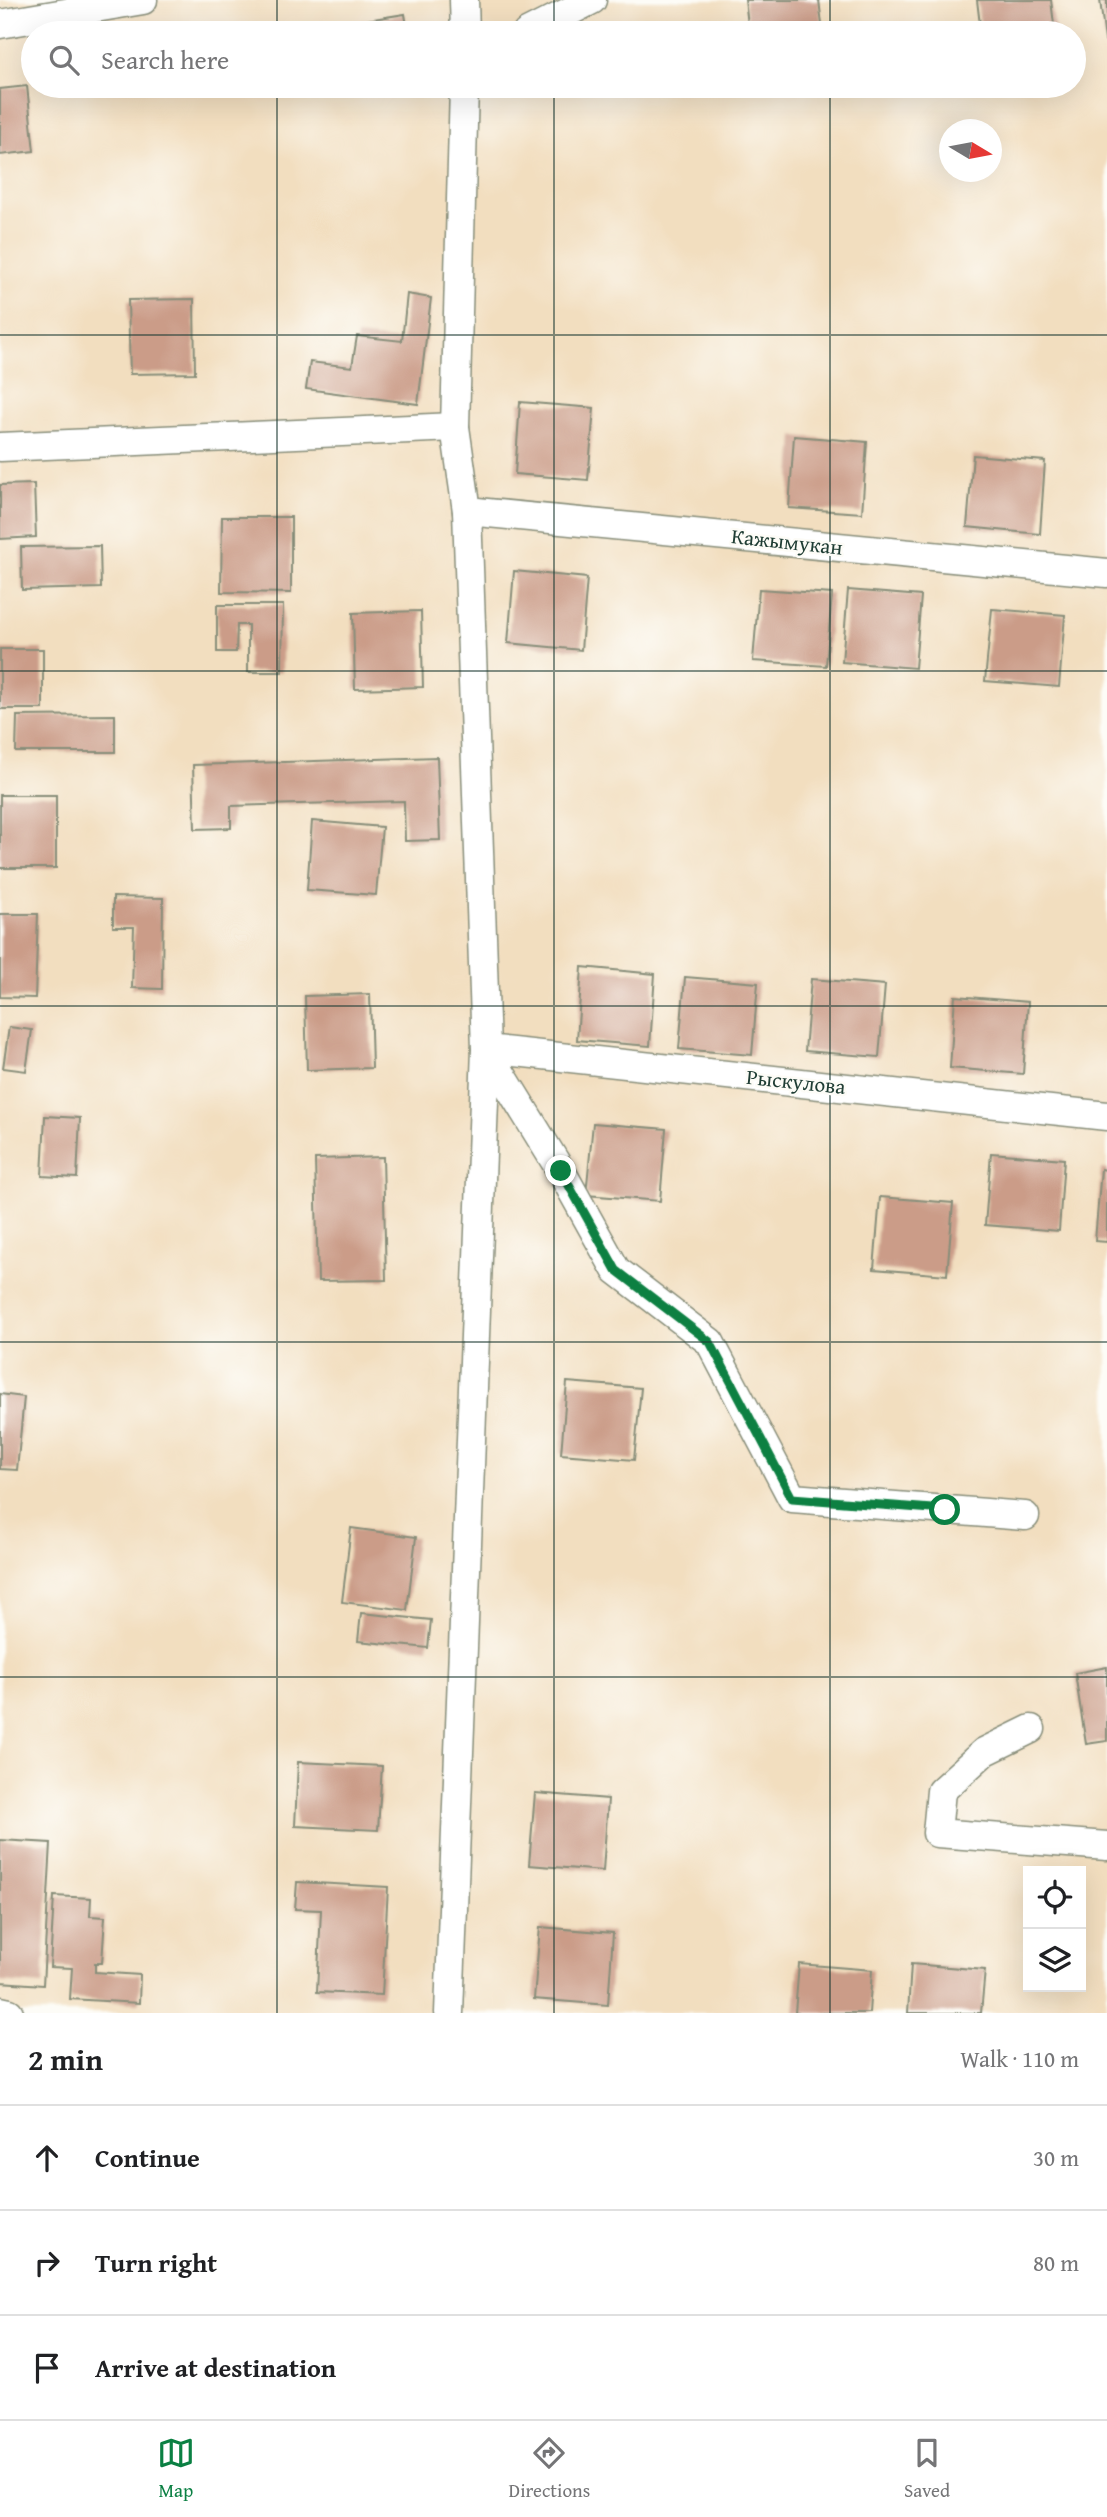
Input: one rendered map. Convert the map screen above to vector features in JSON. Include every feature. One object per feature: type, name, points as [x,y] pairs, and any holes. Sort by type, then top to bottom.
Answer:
[{"type":"street","points":[[0,24],[143,0]]},
{"type":"street","points":[[464,0],[464,21]]},
{"type":"street","points":[[551,21],[592,0]]},
{"type":"street","points":[[449,2013],[486,1049],[467,511],[455,427],[464,98]]},
{"type":"street","points":[[0,447],[455,427]]},
{"type":"street","name":"Кажымукан","points":[[467,511],[1107,573]]},
{"type":"street","points":[[486,1049],[561,1171],[616,1270],[710,1342],[792,1498],[1025,1516]]},
{"type":"street","name":"Рыскулова","points":[[486,1049],[1107,1116]]},
{"type":"street","points":[[1031,1729],[984,1752],[941,1791],[937,1833],[1107,1846]]},
{"type":"street","points":[[0,2011],[9,2013]]},
{"type":"building","points":[[745,0],[819,0],[822,21],[748,21]]},
{"type":"building","points":[[977,0],[1051,0],[1054,21],[980,21]]},
{"type":"building","points":[[1100,0],[1107,0],[1105,40]]},
{"type":"building","points":[[405,14],[406,21],[360,21]]},
{"type":"building","points":[[21,87],[21,98],[28,98],[34,151],[0,155],[0,89]]},
{"type":"building","points":[[407,294],[431,298],[418,404],[306,389],[310,362],[352,367],[357,336],[402,341]]},
{"type":"building","points":[[194,299],[195,373],[130,374],[128,300]]},
{"type":"building","points":[[520,402],[594,408],[588,480],[515,474]]},
{"type":"building","points":[[794,436],[867,442],[862,513],[789,508]]},
{"type":"building","points":[[973,455],[1045,461],[1040,534],[967,527]]},
{"type":"building","points":[[34,484],[36,537],[0,539],[0,485]]},
{"type":"building","points":[[222,517],[291,517],[291,593],[221,592]]},
{"type":"building","points":[[100,546],[101,588],[22,590],[21,547]]},
{"type":"building","points":[[514,571],[587,578],[581,650],[508,643]]},
{"type":"building","points":[[759,589],[832,594],[826,666],[753,661]]},
{"type":"building","points":[[848,590],[921,596],[915,668],[842,662]]},
{"type":"building","points":[[217,605],[283,605],[282,672],[248,672],[248,625],[237,625],[236,652],[217,652]]},
{"type":"building","points":[[992,609],[1065,615],[1059,687],[985,681]]},
{"type":"building","points":[[421,611],[423,687],[355,689],[353,613]]},
{"type":"building","points":[[0,649],[43,649],[43,709],[0,709]]},
{"type":"building","points":[[115,715],[115,752],[16,752],[17,716]]},
{"type":"building","points":[[437,757],[440,840],[405,841],[404,801],[231,806],[231,828],[195,829],[193,765]]},
{"type":"building","points":[[0,795],[56,795],[56,868],[0,868]]},
{"type":"building","points":[[312,821],[382,827],[376,895],[307,890]]},
{"type":"building","points":[[113,897],[163,898],[162,989],[132,988],[134,927],[113,927]]},
{"type":"building","points":[[0,914],[38,914],[35,998],[0,997]]},
{"type":"building","points":[[582,967],[655,974],[650,1046],[577,1040]]},
{"type":"building","points":[[685,977],[758,983],[752,1055],[679,1049]]},
{"type":"building","points":[[811,979],[885,985],[879,1057],[805,1051]]},
{"type":"building","points":[[370,994],[372,1068],[307,1070],[305,996]]},
{"type":"building","points":[[955,996],[1028,1002],[1023,1074],[950,1068]]},
{"type":"building","points":[[9,1027],[32,1030],[26,1071],[3,1068]]},
{"type":"building","points":[[45,1116],[80,1118],[77,1178],[42,1176]]},
{"type":"building","points":[[593,1123],[666,1129],[660,1201],[586,1195]]},
{"type":"building","points":[[991,1153],[1064,1159],[1059,1231],[985,1225]]},
{"type":"building","points":[[383,1157],[386,1280],[318,1281],[315,1159]]},
{"type":"building","points":[[1101,1169],[1107,1170],[1107,1242],[1095,1241]]},
{"type":"building","points":[[880,1197],[953,1203],[947,1275],[874,1269]]},
{"type":"building","points":[[567,1382],[641,1388],[634,1460],[561,1454]]},
{"type":"building","points":[[0,1394],[24,1397],[17,1470],[0,1469]]},
{"type":"building","points":[[351,1528],[416,1537],[407,1610],[342,1602]]},
{"type":"building","points":[[361,1613],[431,1620],[428,1648],[358,1641]]},
{"type":"building","points":[[1107,1667],[1107,1741],[1086,1744],[1075,1673]]},
{"type":"building","points":[[298,1762],[382,1766],[378,1830],[295,1826]]},
{"type":"building","points":[[535,1793],[608,1799],[603,1871],[529,1865]]},
{"type":"building","points":[[0,1840],[51,1843],[43,1985],[0,1982]]},
{"type":"building","points":[[297,1882],[388,1887],[382,1995],[317,1992],[321,1910],[295,1909]]},
{"type":"building","points":[[54,1896],[91,1898],[90,1916],[105,1917],[102,1963],[95,1963],[95,1972],[140,1975],[139,2003],[70,1999],[72,1968],[50,1967]]},
{"type":"building","points":[[540,1927],[613,1933],[608,2005],[534,1999]]},
{"type":"building","points":[[799,1964],[872,1970],[869,2013],[795,2013]]},
{"type":"building","points":[[911,1964],[985,1970],[981,2013],[908,2013]]},
{"type":"route","points":[[561,1171],[616,1270],[710,1342],[792,1498],[945,1510]]}]
